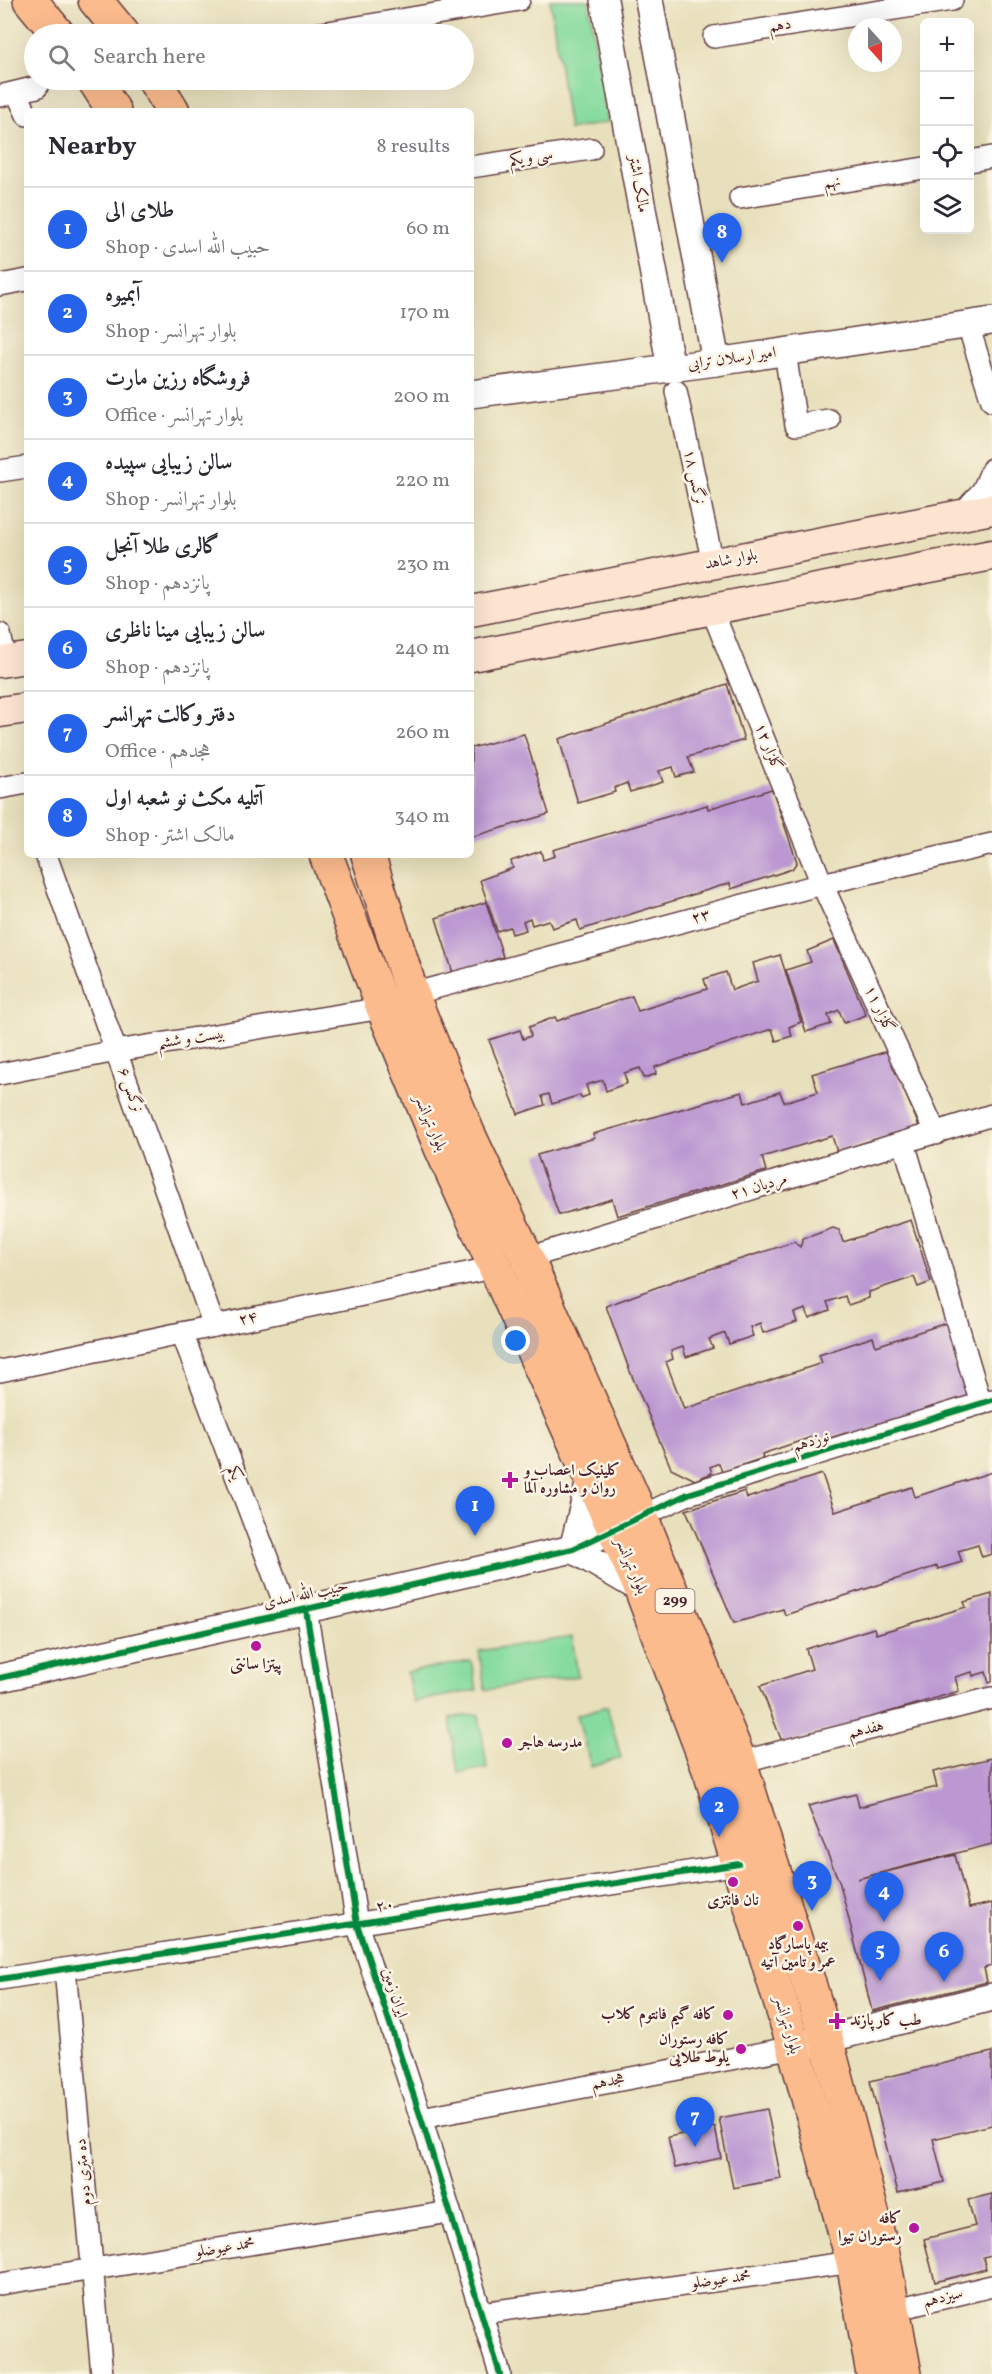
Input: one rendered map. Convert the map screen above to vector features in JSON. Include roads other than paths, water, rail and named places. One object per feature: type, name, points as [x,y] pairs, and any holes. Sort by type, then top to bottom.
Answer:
[{"type":"main road","points":[[30,0],[50,24]]},
{"type":"main road","points":[[95,0],[115,24]]},
{"type":"main road","points":[[100,90],[112,108]]},
{"type":"main road","points":[[160,90],[171,108]]},
{"type":"main road","name":"بلوار شاهد","points":[[474,610],[992,509]]},
{"type":"main road","points":[[474,655],[992,555]]},
{"type":"main road","points":[[0,712],[24,708]]},
{"type":"main road","name":"بلوار تهرانسر","points":[[327,858],[398,1001],[468,1133],[511,1262],[616,1502],[641,1567],[711,1775],[794,2047],[853,2262],[873,2374]]},
{"type":"main road","name":"بلوار تهرانسر","points":[[369,858],[398,1001]]},
{"type":"main road","name":"بلوار تهرانسر","points":[[641,1567],[740,1762],[826,2038],[883,2254],[905,2374]]},
{"type":"street","points":[[376,24],[519,0]]},
{"type":"street","name":"مالک اشتر","points":[[604,0],[674,379]]},
{"type":"street","points":[[649,0],[716,362]]},
{"type":"street","name":"دهم","points":[[714,36],[951,0]]},
{"type":"street","points":[[18,92],[24,108]]},
{"type":"street","name":"سی و یکم","points":[[474,167],[591,149]]},
{"type":"street","points":[[974,160],[992,157]]},
{"type":"street","name":"نهم","points":[[740,198],[920,169]]},
{"type":"street","points":[[0,285],[24,281]]},
{"type":"street","points":[[980,323],[992,400]]},
{"type":"street","name":"امیر ارسلان ترابی","points":[[474,394],[674,379],[716,362],[980,323]]},
{"type":"street","points":[[785,352],[796,424],[829,420]]},
{"type":"street","name":"نرگس ۱۸","points":[[674,379],[713,564]]},
{"type":"street","points":[[0,471],[24,467]]},
{"type":"street","points":[[961,515],[983,490],[992,469]]},
{"type":"street","name":"گلزار ۱۲","points":[[712,610],[822,884]]},
{"type":"street","points":[[0,788],[24,790]]},
{"type":"street","name":"۲۳","points":[[398,1001],[822,884],[992,844]]},
{"type":"street","name":"نرگس ۶","points":[[47,858],[214,1326]]},
{"type":"street","name":"گلزار ۱۱","points":[[822,884],[936,1134]]},
{"type":"street","name":"بیست و ششم","points":[[0,1074],[398,1001]]},
{"type":"street","name":"۲۱ مردیان","points":[[511,1262],[936,1134],[992,1115]]},
{"type":"street","points":[[904,1143],[986,1402]]},
{"type":"street","name":"۲۴","points":[[0,1371],[511,1262]]},
{"type":"street","name":"یکم","points":[[182,1333],[297,1612]]},
{"type":"street","name":"نوزدهم","points":[[616,1502],[688,1494],[986,1402]]},
{"type":"street","points":[[616,1502],[573,1548],[641,1567]]},
{"type":"street","name":"حبیب الله اسدی","points":[[0,1678],[573,1548],[616,1502]]},
{"type":"street","name":"ایران زمین","points":[[297,1612],[357,1924],[421,2118],[500,2374]]},
{"type":"street","name":"هفدهم","points":[[740,1762],[992,1698]]},
{"type":"street","name":"۲۰","points":[[0,1978],[739,1864]]},
{"type":"street","name":"ده متری دوم","points":[[65,1969],[102,2374]]},
{"type":"street","points":[[794,2047],[992,1996]]},
{"type":"street","name":"هجدهم","points":[[421,2118],[794,2047]]},
{"type":"street","name":"محمد عیوضلو","points":[[0,2284],[450,2212]]},
{"type":"street","name":"محمد عیوضلو","points":[[481,2313],[853,2262]]},
{"type":"street","name":"سیزدهم","points":[[893,2310],[992,2286]]},
{"type":"place","name":"آتلیه مکث نو شعبه اول","points":[[722,263]]},
{"type":"place","name":"کلینیک اعصاب و روان و مشاوره آلما","points":[[510,1480]]},
{"type":"place","name":"طلای الی","points":[[475,1536]]},
{"type":"place","name":"پیتزا سانتی","points":[[256,1646]]},
{"type":"place","name":"مدرسه هاجر","points":[[507,1743]]},
{"type":"place","name":"آبمیوه","points":[[719,1837]]},
{"type":"place","name":"نان فانتزی","points":[[733,1882]]},
{"type":"place","name":"فروشگاه رزین مارت","points":[[812,1911]]},
{"type":"place","name":"سالن زیبایی سپیده","points":[[884,1922]]},
{"type":"place","name":"بیمه پاسارگاد عمر و تامین آتیه","points":[[798,1926]]},
{"type":"place","name":"گالری طلا آنجل","points":[[880,1981]]},
{"type":"place","name":"سالن زیبایی مینا ناظری","points":[[944,1982]]},
{"type":"place","name":"کافه گیم فانتوم کلاب","points":[[728,2015]]},
{"type":"place","name":"طب کار پازند","points":[[837,2021]]},
{"type":"place","name":"کافه رستوران يلوط طلایی","points":[[741,2049]]},
{"type":"place","name":"دفتر وکالت تهرانسر","points":[[695,2147]]},
{"type":"place","name":"کافه رستوران تیوا","points":[[914,2228]]}]
